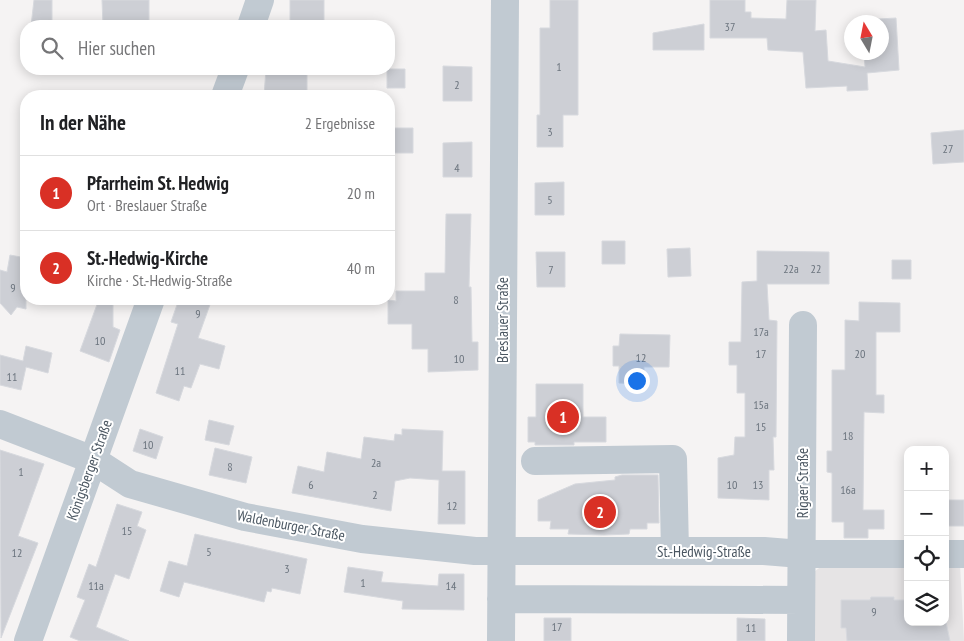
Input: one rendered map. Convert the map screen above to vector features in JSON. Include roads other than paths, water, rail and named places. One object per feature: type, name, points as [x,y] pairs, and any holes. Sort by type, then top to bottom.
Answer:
[{"type":"street","points":[[253,20],[260,0]]},
{"type":"street","name":"Breslauer Straße","points":[[501,641],[500,551],[505,0]]},
{"type":"street","points":[[227,90],[233,75]]},
{"type":"street","name":"Königsberger Straße","points":[[28,641],[150,305]]},
{"type":"street","name":"Rigaer Straße","points":[[801,641],[803,325]]},
{"type":"street","name":"Waldenburger Straße","points":[[0,424],[93,460],[130,484],[245,517],[362,538],[475,551],[500,551]]},
{"type":"street","points":[[535,460],[673,460],[675,551]]},
{"type":"street","name":"St.-Hedwig-Straße","points":[[500,551],[764,551],[802,554],[904,554]]},
{"type":"street","points":[[949,554],[964,554]]},
{"type":"street","points":[[501,599],[801,600]]},
{"type":"place","name":"Pfarrheim St. Hedwig","points":[[563,417]]},
{"type":"place","name":"St.-Hedwig-Kirche","points":[[600,512]]}]
